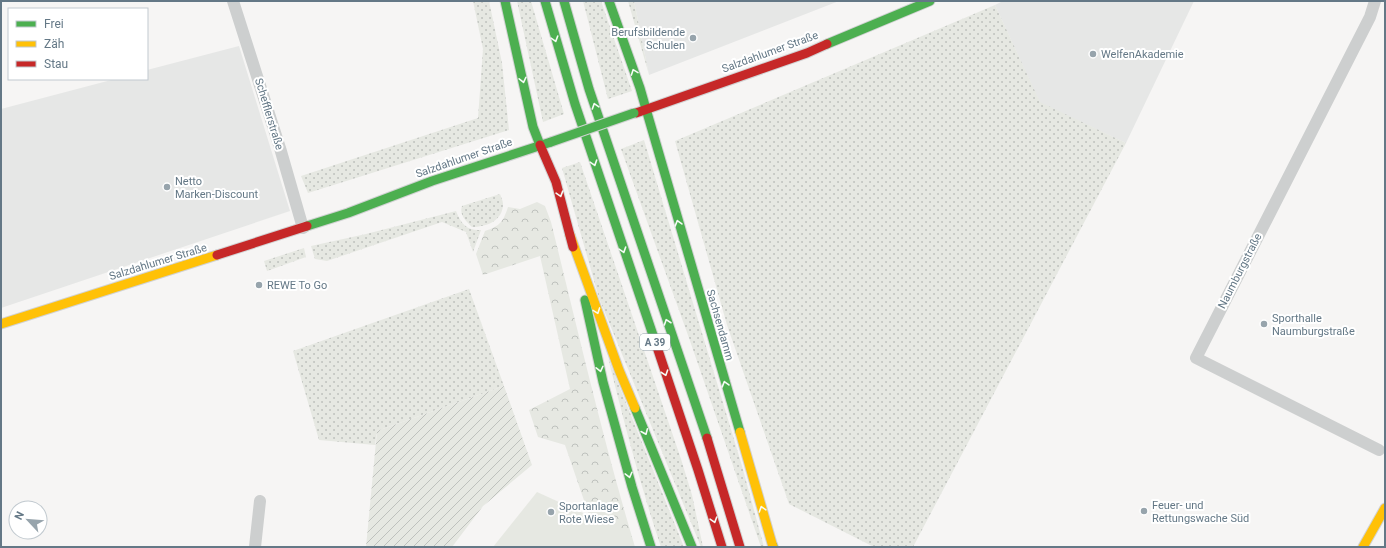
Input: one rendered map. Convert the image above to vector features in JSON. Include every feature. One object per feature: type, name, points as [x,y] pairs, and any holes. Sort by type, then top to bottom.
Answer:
[{"type":"main road","points":[[505,1],[534,127],[556,182],[570,235],[603,382],[632,487],[651,547]]},
{"type":"main road","name":"A 39","points":[[545,1],[575,104],[698,470],[722,547]]},
{"type":"main road","name":"A 39","points":[[564,1],[589,89],[711,451],[740,547]]},
{"type":"main road","name":"Sachsendamm","points":[[609,1],[640,88],[773,547]]},
{"type":"main road","name":"Salzdahlumer Straße","points":[[1,324],[348,213],[445,176],[551,142],[807,53],[930,1]]},
{"type":"main road","points":[[570,235],[619,370],[692,547]]},
{"type":"main road","points":[[711,451],[730,481]]},
{"type":"main road","points":[[698,470],[707,530]]},
{"type":"main road","points":[[1362,547],[1385,508]]},
{"type":"street","name":"Schefflerstraße","points":[[234,1],[280,148],[303,228]]},
{"type":"street","name":"Naumburgstraße","points":[[1375,1],[1370,17],[1196,358],[1379,450]]},
{"type":"street","points":[[256,547],[260,501]]},
{"type":"shaded area","name":"Berufsbildende Schulen","points":[[634,1],[839,1],[649,75]]},
{"type":"shaded area","name":"WelfenAkademie","points":[[1003,1],[1194,1],[1126,143],[1040,103],[995,5]]},
{"type":"shaded area","points":[[239,46],[290,211],[1,308],[1,109],[111,80],[148,80],[148,70]]},
{"type":"green space","points":[[473,1],[489,1],[502,63],[509,130],[308,193],[301,176],[478,118],[483,49]]},
{"type":"green space","points":[[517,1],[531,1],[564,114],[543,122]]},
{"type":"green space","points":[[583,1],[601,1],[632,91],[608,99]]},
{"type":"green space","points":[[628,1],[634,1],[649,75]]},
{"type":"green space","points":[[995,5],[1040,102],[1126,143],[913,547],[874,547],[789,504],[727,325],[675,141]]},
{"type":"green space","points":[[644,140],[742,466],[764,547],[761,547],[689,338],[621,149]]},
{"type":"green space","points":[[580,162],[681,459],[692,495],[703,547],[701,547],[599,298],[562,168]]},
{"type":"green space","points":[[500,194],[503,203],[502,210],[497,219],[483,226],[477,227],[472,227],[467,222],[461,212],[462,206]]},
{"type":"green space","points":[[537,202],[545,206],[551,222],[601,426],[635,547],[600,547],[565,445],[538,437],[529,410],[570,389],[540,256],[483,275],[476,254],[485,231],[500,223],[508,207],[520,209]]},
{"type":"green space","points":[[456,211],[460,220],[465,226],[476,230],[481,230],[473,252],[466,232],[442,222],[327,261],[315,259],[311,246],[366,234]]},
{"type":"green space","points":[[304,248],[306,257],[267,271],[264,261]]},
{"type":"green space","points":[[469,289],[504,386],[377,431],[375,445],[319,440],[293,351]]},
{"type":"green space","points":[[608,358],[684,547],[661,547],[639,477]]},
{"type":"green space","points":[[504,386],[532,465],[483,506],[452,547],[366,547],[377,431]]},
{"type":"green space","name":"Sportanlage Rote Wiese","points":[[537,492],[625,532],[631,547],[493,547]]},
{"type":"traffic: fast","points":[[505,1],[533,127],[540,145]]},
{"type":"traffic: fast","points":[[545,1],[575,104],[656,344]]},
{"type":"traffic: fast","points":[[564,1],[589,89],[707,438]]},
{"type":"traffic: fast","points":[[609,1],[646,109]]},
{"type":"traffic: fast","points":[[827,44],[930,1]]},
{"type":"traffic: fast","points":[[646,109],[740,432]]},
{"type":"traffic: fast","points":[[551,142],[634,113]]},
{"type":"traffic: fast","points":[[307,226],[348,213],[432,181],[551,142]]},
{"type":"traffic: fast","points":[[585,300],[603,382],[632,487],[651,547]]},
{"type":"traffic: fast","points":[[635,408],[692,547]]},
{"type":"traffic: slow","points":[[570,235],[619,370],[635,408]]},
{"type":"traffic: slow","points":[[1,324],[217,255]]},
{"type":"traffic: slow","points":[[740,432],[773,547]]},
{"type":"traffic: slow","points":[[1363,547],[1385,508]]},
{"type":"traffic: jam","points":[[636,113],[807,53],[827,44]]},
{"type":"traffic: jam","points":[[540,145],[556,182],[573,247]]},
{"type":"traffic: jam","points":[[217,255],[307,226]]},
{"type":"traffic: jam","points":[[656,344],[722,547]]},
{"type":"traffic: jam","points":[[707,438],[740,547]]},
{"type":"place","name":"Berufsbildende Schulen","points":[[693,38]]},
{"type":"place","name":"WelfenAkademie","points":[[1093,54]]},
{"type":"place","name":"Netto Marken-Discount","points":[[167,187]]},
{"type":"place","name":"REWE To Go","points":[[259,285]]},
{"type":"place","name":"Sporthalle Naumburgstraße","points":[[1264,324]]},
{"type":"place","name":"Feuer- und Rettungswache Süd","points":[[1144,511]]},
{"type":"place","name":"Sportanlage Rote Wiese","points":[[551,512]]}]
